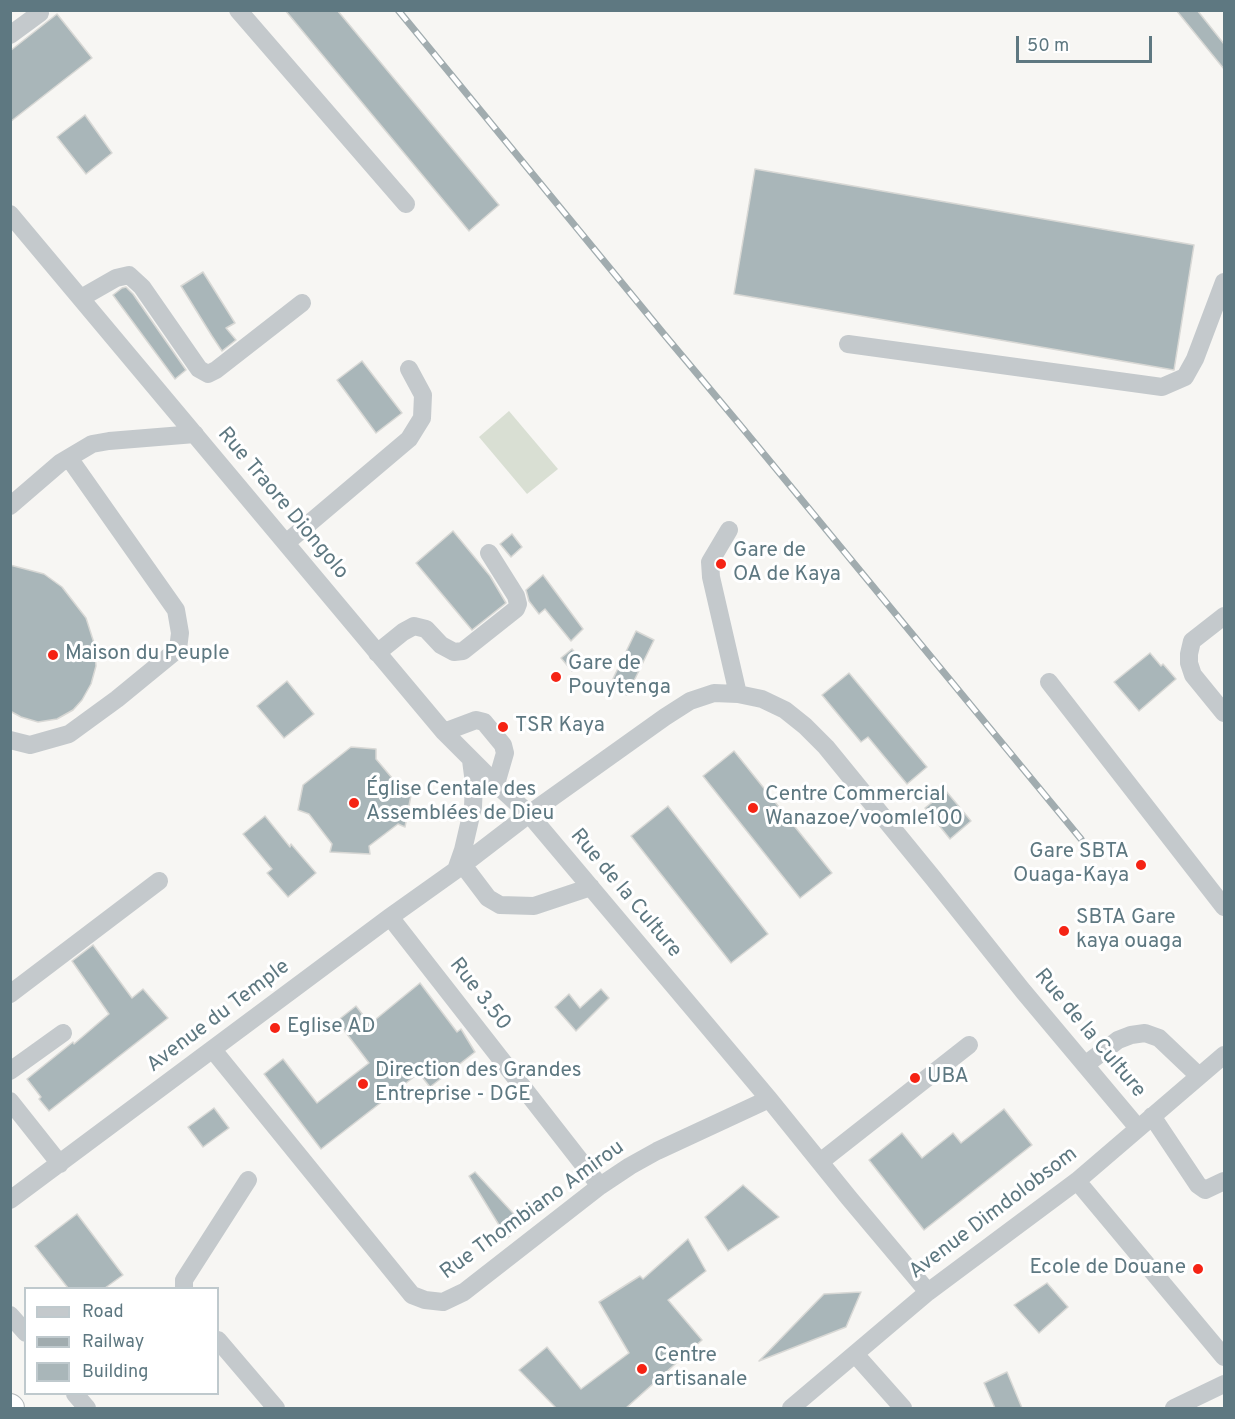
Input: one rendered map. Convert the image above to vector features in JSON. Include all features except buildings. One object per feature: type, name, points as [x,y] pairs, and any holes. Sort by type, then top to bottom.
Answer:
[{"type":"street","points":[[238,10],[406,204]]},
{"type":"street","points":[[10,35],[40,13]]},
{"type":"street","name":"Rue Traore Diongolo","points":[[10,214],[444,732],[495,784],[529,814]]},
{"type":"street","points":[[81,298],[116,278],[129,275],[142,287],[199,369],[208,374],[302,303]]},
{"type":"street","points":[[848,344],[1162,387],[1185,377],[1195,359],[1224,282]]},
{"type":"street","points":[[286,543],[409,439],[422,418],[423,395],[409,369]]},
{"type":"street","points":[[10,506],[60,463],[92,444],[195,434]]},
{"type":"street","points":[[10,740],[30,745],[69,734],[117,699],[178,649],[180,633],[176,610],[69,458]]},
{"type":"street","points":[[729,530],[710,562],[711,578],[738,694]]},
{"type":"street","points":[[377,652],[414,626],[426,629],[441,645],[454,652],[463,651],[516,609],[518,604],[516,596],[489,553]]},
{"type":"street","points":[[1224,616],[1192,641],[1189,654],[1192,675],[1224,713]]},
{"type":"street","points":[[1049,682],[1224,907]]},
{"type":"street","name":"Rue de la Culture","points":[[928,1292],[529,814],[690,701],[714,693],[738,694],[762,699],[785,710],[806,726],[826,747],[1085,1065],[1145,1122],[1198,1185],[1205,1190],[1224,1181]]},
{"type":"street","points":[[444,732],[476,720],[484,722],[503,745],[505,753],[495,784]]},
{"type":"street","points":[[471,760],[474,783],[472,807],[460,868],[488,898],[500,905],[534,906],[591,887]]},
{"type":"street","name":"Avenue du Temple","points":[[10,1200],[390,917],[460,868],[529,814]]},
{"type":"street","points":[[10,994],[159,881]]},
{"type":"street","name":"Rue 3.50","points":[[390,917],[600,1186]]},
{"type":"street","points":[[10,1071],[63,1033]]},
{"type":"street","points":[[1085,1065],[1118,1040],[1145,1033],[1159,1038],[1200,1076]]},
{"type":"street","points":[[820,1162],[969,1046]]},
{"type":"street","name":"Rue Thombiano Amirou","points":[[213,1050],[412,1295],[425,1300],[443,1302],[464,1292],[600,1186],[657,1151],[769,1099]]},
{"type":"street","name":"Avenue Dimdolobsom","points":[[791,1408],[928,1292],[1077,1181],[1224,1055]]},
{"type":"street","points":[[10,1101],[60,1164]]},
{"type":"street","points":[[184,1287],[184,1280],[248,1180]]},
{"type":"street","points":[[1077,1181],[1224,1358]]},
{"type":"street","points":[[10,1315],[24,1331]]},
{"type":"street","points":[[219,1341],[276,1408]]},
{"type":"street","points":[[855,1354],[903,1408]]},
{"type":"street","points":[[1174,1408],[1224,1384]]},
{"type":"street","points":[[76,1395],[87,1408]]},
{"type":"shaded area","points":[[509,411],[558,469],[527,494],[479,437]]},
{"type":"railway","points":[[398,10],[1081,839]]},
{"type":"place","name":"Gare de OA de Kaya","points":[[721,564]]},
{"type":"place","name":"Maison du Peuple","points":[[53,655]]},
{"type":"place","name":"Gare de Pouytenga","points":[[556,677]]},
{"type":"place","name":"TSR Kaya","points":[[503,727]]},
{"type":"place","name":"Église Centale des Assemblées de Dieu","points":[[354,803]]},
{"type":"place","name":"Centre Commercial Wanazoe/voomle100","points":[[753,808]]},
{"type":"place","name":"Gare SBTA Ouaga-Kaya","points":[[1141,865]]},
{"type":"place","name":"SBTA Gare kaya ouaga","points":[[1064,931]]},
{"type":"place","name":"Eglise AD","points":[[275,1028]]},
{"type":"place","name":"UBA","points":[[915,1078]]},
{"type":"place","name":"Direction des Grandes Entreprise - DGE","points":[[363,1084]]},
{"type":"place","name":"Ecole de Douane","points":[[1198,1269]]},
{"type":"place","name":"Centre artisanale","points":[[642,1369]]}]
